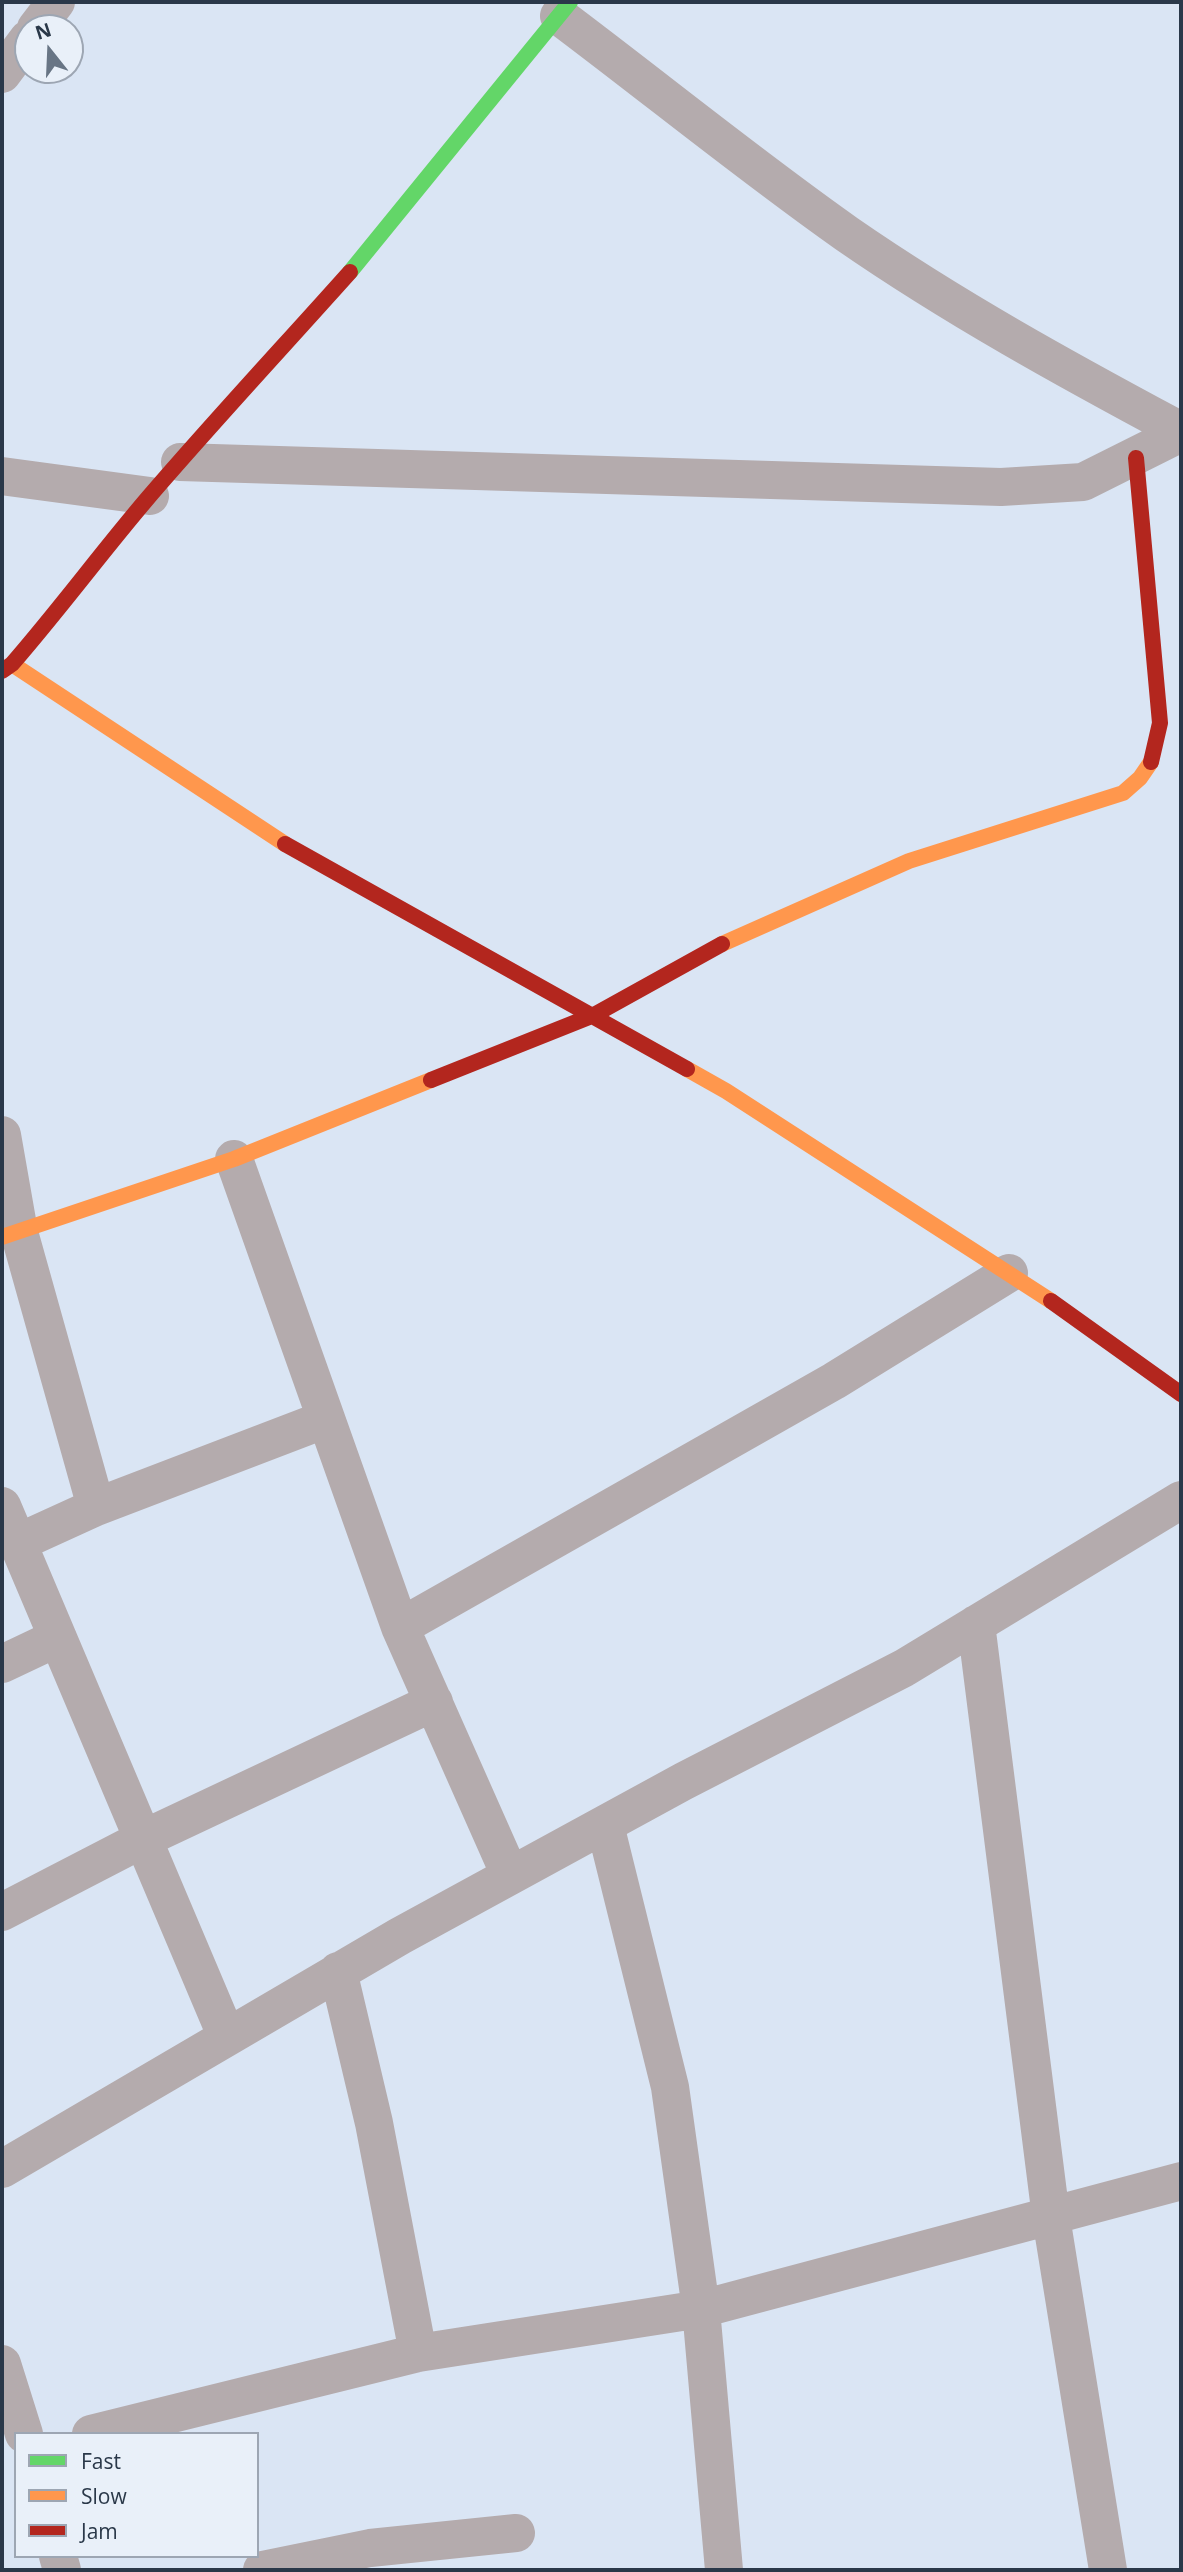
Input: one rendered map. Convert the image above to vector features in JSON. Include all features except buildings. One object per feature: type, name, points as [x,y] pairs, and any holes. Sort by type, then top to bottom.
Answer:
[{"type":"street","points":[[1181,432],[1041,356],[858,241],[565,9],[355,266],[150,496],[90,567],[66,603],[7,667],[270,836],[726,1091],[1009,1273],[1113,1343],[1181,1394]]},
{"type":"street","points":[[2,74],[14,58]]},
{"type":"street","points":[[180,462],[1001,487],[1083,482],[1136,458],[1181,432]]},
{"type":"street","points":[[10,1235],[234,1159],[594,1015],[744,932],[909,861],[1123,793],[1145,776],[1157,749],[1160,723],[1136,458]]},
{"type":"street","points":[[2,476],[150,496]]},
{"type":"street","points":[[2,1135],[10,1235],[96,1507]]},
{"type":"street","points":[[234,1159],[400,1627],[510,1875]]},
{"type":"street","points":[[400,1627],[834,1381],[1009,1273]]},
{"type":"street","points":[[17,1543],[96,1507],[326,1419]]},
{"type":"street","points":[[2,2169],[226,2035],[510,1875],[904,1668],[1181,1500]]},
{"type":"street","points":[[2,1506],[226,2035]]},
{"type":"street","points":[[976,1624],[1051,2217],[1108,2570]]},
{"type":"street","points":[[2,1664],[57,1638]]},
{"type":"street","points":[[2,1912],[143,1839],[434,1702]]},
{"type":"street","points":[[605,1825],[670,2087],[701,2309],[724,2570]]},
{"type":"street","points":[[338,1971],[374,2123],[418,2353]]},
{"type":"street","points":[[99,2432],[418,2353],[701,2309],[1181,2181]]},
{"type":"street","points":[[2,2364],[23,2432]]},
{"type":"street","points":[[262,2570],[370,2547],[516,2533]]},
{"type":"traffic: fast","points":[[350,272],[570,2]]},
{"type":"traffic: slow","points":[[12,664],[285,844]]},
{"type":"traffic: slow","points":[[722,944],[909,861],[1123,793],[1140,778],[1151,762]]},
{"type":"traffic: slow","points":[[687,1069],[726,1091],[1051,1301]]},
{"type":"traffic: slow","points":[[2,1237],[234,1159],[431,1080]]},
{"type":"traffic: jam","points":[[2,671],[12,664],[29,644],[172,470],[350,272]]},
{"type":"traffic: jam","points":[[1136,458],[1160,723],[1151,762]]},
{"type":"traffic: jam","points":[[285,844],[687,1069]]},
{"type":"traffic: jam","points":[[431,1080],[594,1015],[722,944]]},
{"type":"traffic: jam","points":[[1051,1301],[1181,1394]]}]
